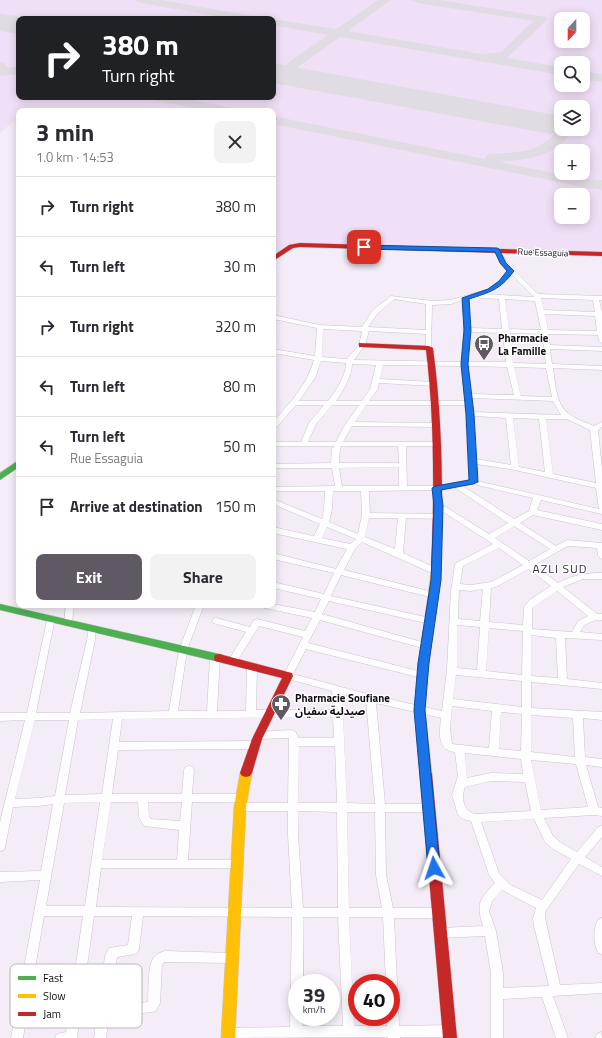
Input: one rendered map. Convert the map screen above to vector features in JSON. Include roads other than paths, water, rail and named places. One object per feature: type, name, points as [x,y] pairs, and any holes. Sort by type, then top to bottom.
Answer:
[{"type":"street","name":"Rue Essaguia","points":[[276,257],[291,246],[300,245],[602,254]]},
{"type":"street","points":[[497,250],[503,263],[537,297],[542,312],[556,400],[561,410],[568,417],[594,429]]},
{"type":"street","points":[[304,443],[314,423],[335,396],[345,379],[349,370],[349,361],[362,345],[365,330],[371,316],[394,297],[429,303],[451,302],[473,296],[496,287],[510,271]]},
{"type":"street","points":[[473,296],[599,298],[602,341]]},
{"type":"street","points":[[502,297],[510,365],[518,398]]},
{"type":"street","points":[[466,298],[467,330],[464,364],[470,414],[473,482]]},
{"type":"street","points":[[365,488],[366,515],[360,538],[352,547],[302,645],[256,740],[244,777],[241,802],[228,1036],[394,1034],[449,1035],[420,710],[422,675],[437,572],[438,506],[436,488],[434,384],[429,347],[429,303]]},
{"type":"street","points":[[542,312],[600,314]]},
{"type":"street","points":[[276,318],[320,327],[429,332]]},
{"type":"street","points":[[276,423],[308,383],[315,370],[318,359],[320,327]]},
{"type":"street","points":[[467,330],[601,330]]},
{"type":"street","points":[[362,345],[429,347]]},
{"type":"street","points":[[547,347],[602,349]]},
{"type":"street","points":[[276,352],[318,359],[380,363],[602,368]]},
{"type":"street","points":[[339,488],[335,466],[336,449],[350,424],[366,403],[374,389],[380,363]]},
{"type":"street","points":[[377,381],[434,384]]},
{"type":"street","points":[[293,403],[434,403],[468,399],[518,398],[556,400]]},
{"type":"street","points":[[470,414],[568,417]]},
{"type":"street","points":[[509,416],[515,468]]},
{"type":"street","points":[[542,417],[550,475]]},
{"type":"street","points":[[350,424],[435,425]]},
{"type":"street","points":[[594,429],[602,424]]},
{"type":"street","points":[[594,429],[599,461],[602,508]]},
{"type":"street","points":[[276,444],[435,444]]},
{"type":"street","points":[[402,444],[403,488]]},
{"type":"street","points":[[473,461],[550,475],[600,489]]},
{"type":"street","points":[[0,476],[16,465]]},
{"type":"street","points":[[276,466],[402,465]]},
{"type":"street","points":[[276,489],[436,488],[473,482],[602,512]]},
{"type":"street","points":[[456,485],[555,549]]},
{"type":"street","points":[[316,539],[326,523],[330,506],[329,489]]},
{"type":"street","points":[[490,537],[532,512],[538,497]]},
{"type":"street","points":[[276,502],[399,554],[437,572]]},
{"type":"street","points":[[438,506],[490,537],[598,617]]},
{"type":"street","points":[[532,512],[602,527]]},
{"type":"street","points":[[366,515],[438,516]]},
{"type":"street","points":[[399,554],[402,515]]},
{"type":"street","points":[[276,531],[352,547]]},
{"type":"street","points":[[456,587],[487,587],[493,585],[567,543],[602,546],[602,556]]},
{"type":"street","points":[[500,544],[476,557],[460,563],[456,587],[452,670],[448,702],[446,744],[450,748],[602,763]]},
{"type":"street","points":[[276,557],[434,595]]},
{"type":"street","points":[[602,576],[588,575],[578,577],[532,603],[527,613],[526,756],[537,814],[548,839],[557,846],[602,872]]},
{"type":"street","points":[[276,586],[430,621]]},
{"type":"street","points":[[481,674],[487,587]]},
{"type":"street","points":[[0,607],[233,661],[371,698],[447,716]]},
{"type":"street","points":[[276,607],[317,616],[426,646]]},
{"type":"street","points":[[68,623],[70,608]]},
{"type":"street","points":[[173,714],[183,650],[199,608]]},
{"type":"street","points":[[576,635],[577,628],[583,621],[598,617]]},
{"type":"street","points":[[0,847],[9,803],[31,716],[51,618]]},
{"type":"street","points":[[216,621],[250,630]]},
{"type":"street","points":[[233,661],[255,623],[258,622],[307,635]]},
{"type":"street","points":[[454,622],[484,624],[560,635],[602,637]]},
{"type":"street","points":[[30,964],[74,716],[91,640],[92,629]]},
{"type":"street","points":[[560,635],[563,682]]},
{"type":"street","points":[[302,645],[422,675]]},
{"type":"street","points":[[212,714],[215,657]]},
{"type":"street","points":[[251,714],[252,666]]},
{"type":"street","points":[[452,670],[602,686]]},
{"type":"street","points":[[337,689],[349,1035]]},
{"type":"street","points":[[371,698],[380,808],[381,875],[388,913],[394,1034]]},
{"type":"street","points":[[448,702],[602,716]]},
{"type":"street","points":[[494,752],[496,707]]},
{"type":"street","points":[[0,717],[338,712]]},
{"type":"street","points":[[458,748],[462,776],[457,795],[462,812],[467,816],[475,818],[598,812],[580,761],[578,714]]},
{"type":"street","points":[[82,964],[118,716]]},
{"type":"street","points":[[113,746],[256,740],[293,734],[294,858],[298,912],[296,1035]]},
{"type":"street","points":[[294,742],[339,742]]},
{"type":"street","points":[[182,864],[189,770]]},
{"type":"street","points":[[460,784],[491,777],[529,778]]},
{"type":"street","points":[[143,798],[144,817],[148,823],[184,826]]},
{"type":"street","points":[[9,803],[39,802],[59,799],[186,798],[294,806],[429,808]]},
{"type":"street","points":[[475,818],[494,875],[507,888],[543,906]]},
{"type":"street","points":[[562,1038],[551,992],[539,918],[540,911],[578,858],[602,830]]},
{"type":"street","points":[[97,864],[238,864]]},
{"type":"street","points":[[0,877],[45,875]]},
{"type":"street","points":[[497,1038],[497,973],[484,906],[487,900],[502,883]]},
{"type":"street","points":[[40,911],[438,913]]},
{"type":"street","points":[[110,964],[113,952],[130,950],[132,948],[138,911]]},
{"type":"street","points":[[601,945],[599,931],[602,923]]},
{"type":"street","points":[[440,933],[490,931]]},
{"type":"street","points":[[142,1008],[152,1007],[154,1004],[156,963],[160,958],[165,956],[232,958]]},
{"type":"street","points":[[497,994],[602,988]]},
{"type":"street","points":[[17,1038],[19,1028]]},
{"type":"street","points":[[61,1038],[71,1038],[72,1028]]},
{"type":"street","points":[[100,1038],[102,1028]]},
{"type":"place","name":"Pharmacie La Famille","points":[[484,361]]},
{"type":"place","name":"Pharmacie Soufiane صيدلية سفيان","points":[[281,721]]},
{"type":"district","name":"AZLI SUD","points":[[560,568]]}]
